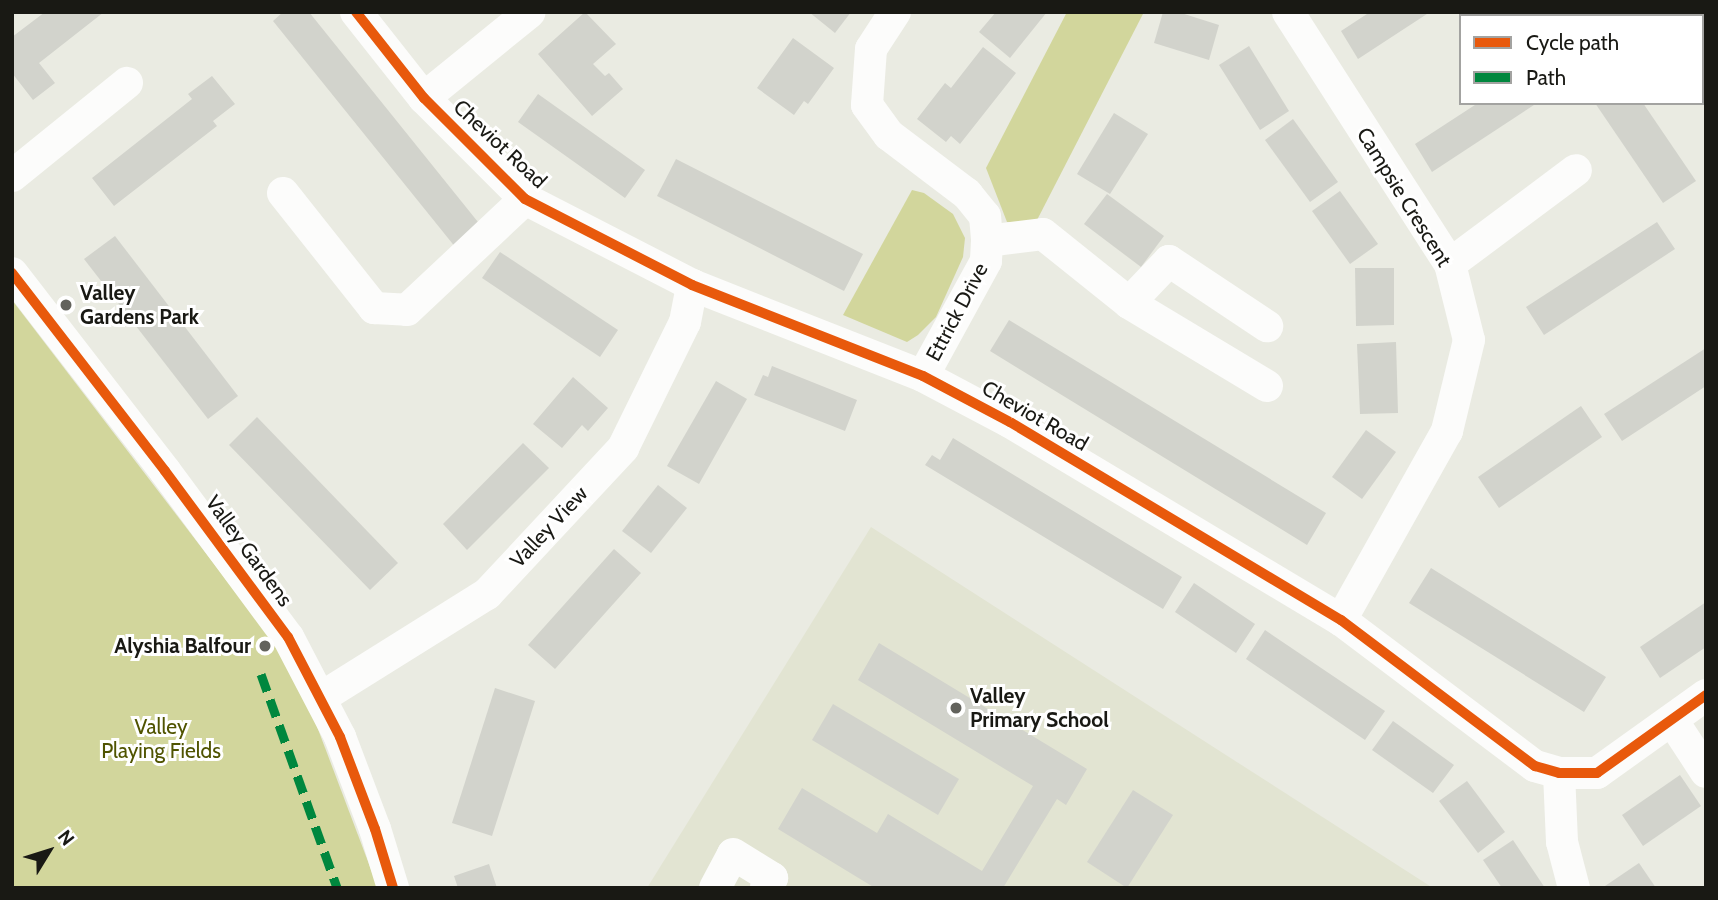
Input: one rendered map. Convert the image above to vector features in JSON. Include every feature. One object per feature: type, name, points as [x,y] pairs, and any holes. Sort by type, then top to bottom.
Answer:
[{"type":"street","name":"Cheviot Road","points":[[356,12],[424,98],[525,200],[692,285],[923,376],[1010,422],[1340,620],[1535,766],[1559,773],[1597,773],[1706,695]]},
{"type":"street","points":[[424,98],[530,12]]},
{"type":"street","name":"Ettrick Drive","points":[[895,12],[871,49],[867,106],[889,135],[967,194],[985,216],[987,241],[986,261],[923,376]]},
{"type":"street","name":"Campsie Crescent","points":[[1288,12],[1450,264],[1469,340],[1447,432],[1340,620]]},
{"type":"street","points":[[12,176],[127,83]]},
{"type":"street","points":[[1450,264],[1576,170]]},
{"type":"street","points":[[283,193],[374,307],[407,310],[525,200]]},
{"type":"street","points":[[987,241],[1042,234],[1129,303],[1267,386]]},
{"type":"street","points":[[1129,303],[1169,261],[1267,326]]},
{"type":"street","name":"Valley Gardens","points":[[12,272],[243,574],[288,637],[322,697],[355,775],[393,888]]},
{"type":"street","name":"Valley View","points":[[322,697],[487,594],[623,448],[685,321],[692,285]]},
{"type":"street","points":[[1672,720],[1706,772]]},
{"type":"street","points":[[1559,773],[1562,842],[1574,888]]},
{"type":"street","points":[[715,888],[733,854],[772,878],[766,888]]},
{"type":"shaded area","name":"Valley Primary School","points":[[871,527],[1433,888],[647,888]]},
{"type":"green space","points":[[1067,12],[1144,12],[1036,222],[1007,222],[986,168]]},
{"type":"green space","points":[[912,190],[924,193],[953,214],[965,238],[963,257],[936,317],[907,342],[843,315]]},
{"type":"green space","name":"Valley Playing Fields","points":[[12,300],[296,671],[378,888],[12,888]]},
{"type":"building","points":[[45,12],[104,12],[39,63],[55,83],[33,100],[12,73],[12,37]]},
{"type":"building","points":[[283,12],[309,12],[482,227],[456,248],[273,21]]},
{"type":"building","points":[[585,12],[616,44],[593,64],[605,76],[609,73],[623,89],[592,116],[538,54]]},
{"type":"building","points":[[809,12],[851,12],[835,33]]},
{"type":"building","points":[[996,12],[1047,12],[1010,58],[979,32]]},
{"type":"building","points":[[1163,12],[1178,12],[1219,25],[1209,60],[1154,43]]},
{"type":"building","points":[[1370,12],[1430,12],[1358,59],[1341,31]]},
{"type":"building","points":[[793,38],[834,68],[808,104],[804,101],[794,115],[757,88]]},
{"type":"building","points":[[1249,46],[1289,111],[1260,130],[1219,65]]},
{"type":"building","points":[[983,47],[1016,73],[960,144],[951,136],[946,142],[917,119],[945,83],[951,88]]},
{"type":"building","points":[[212,76],[235,104],[213,121],[217,126],[114,206],[92,178],[192,99],[188,94]]},
{"type":"building","points":[[538,94],[645,170],[625,198],[518,122]]},
{"type":"building","points":[[1475,105],[1534,105],[1432,172],[1415,144]]},
{"type":"building","points":[[1596,105],[1644,105],[1696,181],[1663,203]]},
{"type":"building","points":[[1114,113],[1148,134],[1110,194],[1077,174]]},
{"type":"building","points":[[1293,119],[1338,182],[1310,202],[1265,140]]},
{"type":"building","points":[[676,159],[863,254],[844,291],[657,196]]},
{"type":"building","points":[[1340,191],[1378,244],[1350,264],[1312,211]]},
{"type":"building","points":[[1107,194],[1164,236],[1141,267],[1084,224]]},
{"type":"building","points":[[1657,222],[1675,249],[1544,335],[1526,307]]},
{"type":"building","points":[[115,236],[238,396],[208,419],[84,259]]},
{"type":"building","points":[[500,252],[618,330],[600,357],[482,278]]},
{"type":"building","points":[[1355,268],[1394,268],[1394,325],[1356,326]]},
{"type":"building","points":[[1009,320],[1326,513],[1307,545],[990,351]]},
{"type":"building","points":[[1396,342],[1398,413],[1360,414],[1357,344]]},
{"type":"building","points":[[1706,348],[1706,386],[1622,441],[1604,414]]},
{"type":"building","points":[[772,366],[857,400],[845,431],[754,395],[763,375],[768,377]]},
{"type":"building","points":[[573,377],[608,408],[588,431],[582,425],[562,448],[533,424]]},
{"type":"building","points":[[716,381],[747,399],[699,484],[667,466]]},
{"type":"building","points":[[1581,406],[1602,437],[1499,508],[1478,477]]},
{"type":"building","points":[[257,417],[398,563],[370,590],[229,445]]},
{"type":"building","points":[[1366,430],[1396,452],[1362,499],[1332,477]]},
{"type":"building","points":[[953,438],[1182,577],[1163,609],[925,465],[932,455],[940,460]]},
{"type":"building","points":[[523,443],[549,468],[467,550],[443,524]]},
{"type":"building","points":[[658,485],[687,508],[651,553],[622,531]]},
{"type":"building","points":[[614,549],[641,573],[555,669],[528,645]]},
{"type":"building","points":[[1431,568],[1606,677],[1584,712],[1409,603]]},
{"type":"building","points":[[1194,583],[1255,624],[1236,653],[1175,612]]},
{"type":"building","points":[[1706,602],[1706,647],[1660,678],[1640,647]]},
{"type":"building","points":[[1265,630],[1385,711],[1365,740],[1246,659]]},
{"type":"building","points":[[879,643],[1087,769],[1066,805],[1057,799],[1003,888],[875,888],[778,829],[802,788],[877,833],[888,814],[982,871],[1033,786],[858,680]]},
{"type":"building","points":[[495,688],[535,701],[492,836],[452,823]]},
{"type":"building","points":[[833,704],[959,779],[938,815],[812,740]]},
{"type":"building","points":[[1393,721],[1454,765],[1433,793],[1372,750]]},
{"type":"building","points":[[1680,775],[1701,806],[1643,846],[1622,815]]},
{"type":"building","points":[[1467,781],[1505,832],[1478,853],[1439,801]]},
{"type":"building","points":[[1133,790],[1173,815],[1127,888],[1087,862]]},
{"type":"building","points":[[1513,840],[1545,888],[1502,888],[1483,860]]},
{"type":"building","points":[[1639,863],[1656,888],[1606,888],[1605,886]]},
{"type":"building","points":[[489,864],[497,888],[458,888],[454,876]]},
{"type":"marked path","points":[[261,674],[337,888]]},
{"type":"cycle path","points":[[356,12],[424,98],[525,199],[692,285],[923,376],[1010,422],[1341,620],[1535,766],[1559,773],[1597,773],[1706,695]]},
{"type":"cycle path","points":[[12,273],[165,471],[288,637],[340,737],[375,829],[393,888]]},
{"type":"place","name":"Valley Gardens Park","points":[[66,305]]},
{"type":"place","name":"Alyshia Balfour","points":[[265,646]]},
{"type":"place","name":"Valley Primary School","points":[[956,708]]}]
